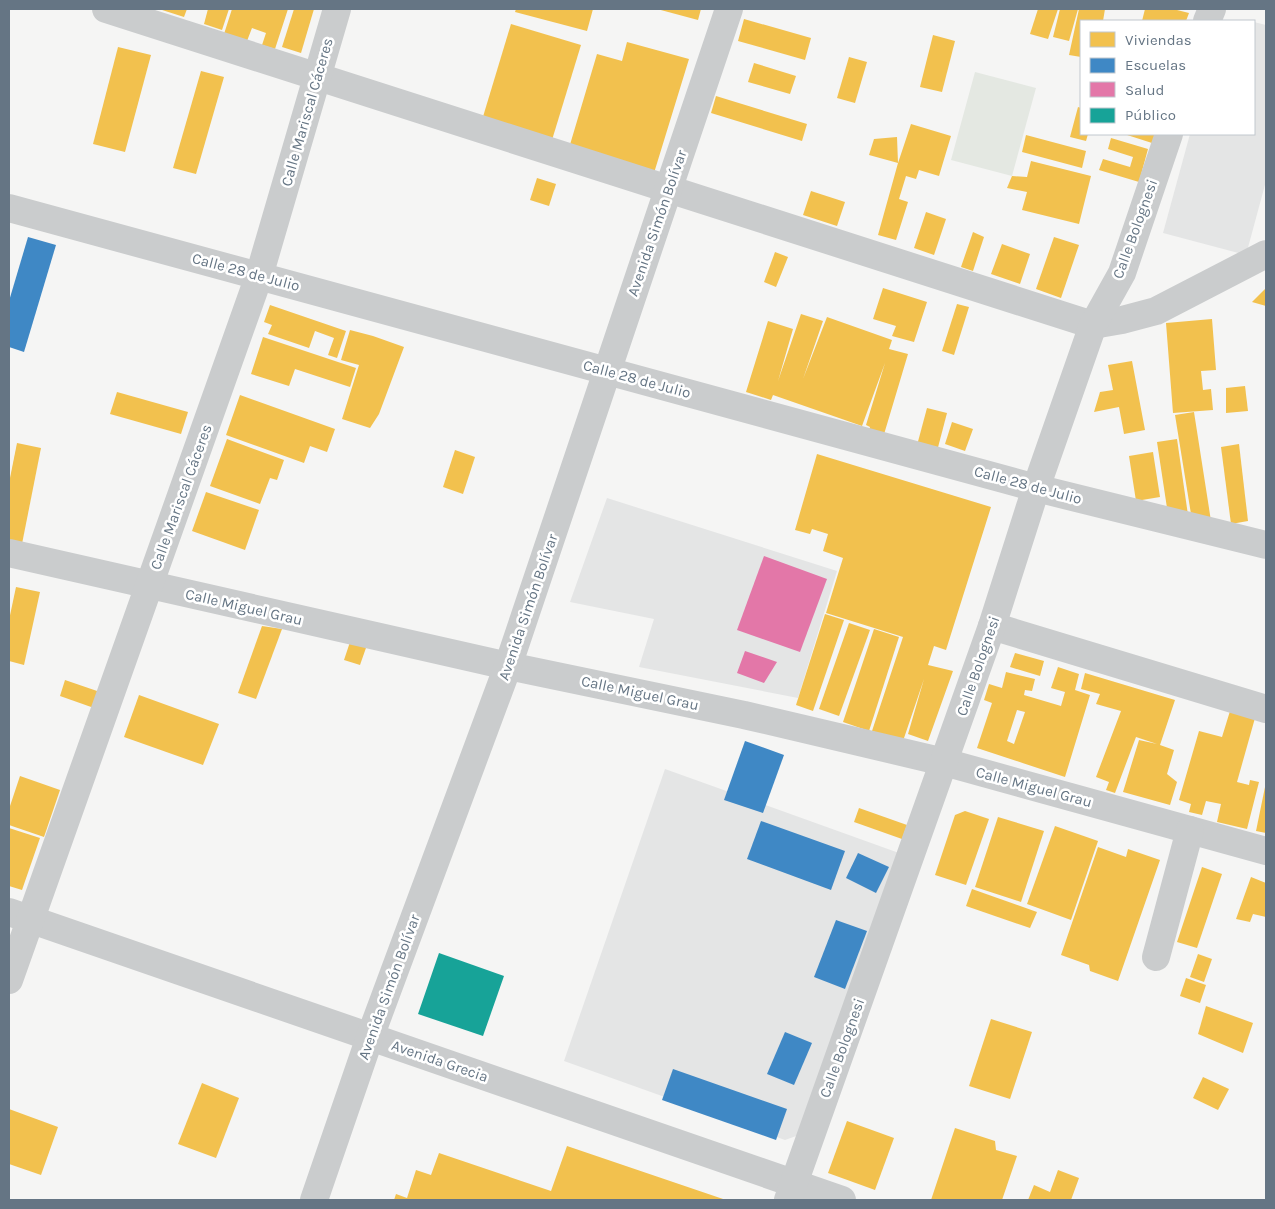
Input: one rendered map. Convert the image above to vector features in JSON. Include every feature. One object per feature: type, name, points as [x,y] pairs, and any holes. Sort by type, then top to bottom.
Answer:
[{"type":"street","points":[[106,9],[1093,325],[1156,311],[1265,256]]},
{"type":"street","name":"Calle Mariscal Cáceres","points":[[9,980],[19,916],[149,586],[259,276],[337,9]]},
{"type":"street","name":"Avenida Simón Bolívar","points":[[314,1200],[370,1037],[508,666],[728,9]]},
{"type":"street","name":"Calle Bolognesi","points":[[791,1192],[992,626],[1036,488],[1093,325],[1122,273],[1169,135]]},
{"type":"street","name":"Calle 28 de Julio","points":[[9,208],[1036,488],[1266,545]]},
{"type":"street","name":"Calle Miguel Grau","points":[[9,553],[508,666],[744,715],[944,762],[1266,851]]},
{"type":"street","points":[[992,626],[1266,709]]},
{"type":"street","points":[[1156,958],[1190,830]]},
{"type":"street","name":"Avenida Grecia","points":[[19,916],[370,1037],[791,1192],[842,1200]]},
{"type":"shaded area","points":[[1255,22],[1266,25],[1266,181],[1246,255],[1163,233],[1190,135],[1255,135]]},
{"type":"shaded area","points":[[975,72],[1036,88],[1012,176],[951,160]]},
{"type":"shaded area","points":[[607,498],[837,571],[798,698],[639,667],[654,619],[570,602]]},
{"type":"shaded area","points":[[665,769],[899,853],[799,1135],[785,1140],[564,1061]]},
{"type":"building: Viviendas","points":[[159,9],[187,9],[184,17]]},
{"type":"building: Viviendas","points":[[208,9],[229,9],[222,30],[204,24]]},
{"type":"building: Viviendas","points":[[232,9],[288,9],[275,49],[262,45],[266,33],[252,28],[247,41],[224,34]]},
{"type":"building: Viviendas","points":[[294,9],[314,9],[301,53],[282,47]]},
{"type":"building: Viviendas","points":[[516,9],[593,9],[587,31],[515,12]]},
{"type":"building: Viviendas","points":[[657,9],[701,9],[698,20]]},
{"type":"building: Viviendas","points":[[1038,9],[1058,9],[1048,39],[1030,34]]},
{"type":"building: Viviendas","points":[[1060,9],[1078,9],[1069,41],[1053,37]]},
{"type":"building: Viviendas","points":[[1079,9],[1105,9],[1103,20],[1080,20],[1080,57],[1069,55]]},
{"type":"building: Viviendas","points":[[1145,9],[1173,9],[1189,13],[1186,20],[1142,20]]},
{"type":"building: Viviendas","points":[[744,19],[811,38],[805,60],[738,41]]},
{"type":"building: Viviendas","points":[[511,24],[581,45],[552,140],[482,120]]},
{"type":"building: Viviendas","points":[[933,35],[955,41],[942,92],[920,87]]},
{"type":"building: Viviendas","points":[[627,42],[689,59],[654,173],[569,148],[597,54],[622,61]]},
{"type":"building: Viviendas","points":[[118,47],[151,55],[125,152],[93,144]]},
{"type":"building: Viviendas","points":[[849,57],[867,62],[855,103],[837,98]]},
{"type":"building: Viviendas","points":[[754,63],[796,76],[790,94],[748,82]]},
{"type":"building: Viviendas","points":[[201,71],[224,77],[196,174],[173,168]]},
{"type":"building: Viviendas","points":[[716,96],[807,124],[802,141],[711,113]]},
{"type":"building: Viviendas","points":[[1078,107],[1080,108],[1080,135],[1088,135],[1086,141],[1070,137]]},
{"type":"building: Viviendas","points":[[911,124],[951,136],[939,176],[919,170],[916,179],[906,176],[899,199],[908,202],[896,240],[878,235]]},
{"type":"building: Viviendas","points":[[1026,135],[1086,151],[1082,168],[1022,152]]},
{"type":"building: Viviendas","points":[[1127,135],[1155,135],[1152,143]]},
{"type":"building: Viviendas","points":[[897,137],[898,163],[869,155],[874,139]]},
{"type":"building: Viviendas","points":[[1111,138],[1148,149],[1139,182],[1099,170],[1103,159],[1130,167],[1133,157],[1108,149]]},
{"type":"building: Viviendas","points":[[1031,161],[1091,176],[1079,224],[1022,210],[1027,192],[1007,188],[1012,176],[1027,177]]},
{"type":"building: Viviendas","points":[[537,178],[556,184],[549,206],[530,200]]},
{"type":"building: Viviendas","points":[[811,191],[845,202],[837,226],[803,215]]},
{"type":"building: Viviendas","points":[[926,212],[946,219],[934,255],[914,248]]},
{"type":"building: Viviendas","points":[[973,232],[984,237],[973,271],[961,267]]},
{"type":"building: Viviendas","points":[[1054,237],[1079,245],[1061,298],[1036,289]]},
{"type":"building: Viviendas","points":[[1002,244],[1030,254],[1020,284],[991,274]]},
{"type":"building: Viviendas","points":[[775,252],[788,257],[776,287],[764,282]]},
{"type":"building: Viviendas","points":[[883,288],[927,302],[914,342],[892,336],[896,326],[873,319]]},
{"type":"building: Viviendas","points":[[1265,289],[1266,306],[1252,302]]},
{"type":"building: Viviendas","points":[[957,304],[969,307],[954,355],[942,351]]},
{"type":"building: Viviendas","points":[[270,305],[346,331],[337,358],[328,355],[334,338],[315,331],[309,348],[268,334],[272,325],[264,322]]},
{"type":"building: Viviendas","points":[[801,314],[823,321],[803,379],[827,317],[892,340],[889,349],[908,354],[882,441],[867,437],[870,427],[866,425],[885,363],[862,426],[773,395],[771,400],[746,392],[768,321],[793,329],[778,381]]},
{"type":"building: Viviendas","points":[[1212,319],[1216,370],[1201,371],[1203,390],[1211,389],[1213,410],[1173,413],[1166,323]]},
{"type":"building: Viviendas","points":[[350,330],[404,347],[379,414],[370,428],[342,419],[359,365],[341,360]]},
{"type":"building: Viviendas","points":[[263,337],[356,368],[350,387],[295,369],[289,386],[251,374]]},
{"type":"building: Viviendas","points":[[1132,361],[1145,430],[1124,434],[1119,407],[1094,412],[1100,392],[1113,390],[1108,365]]},
{"type":"building: Viviendas","points":[[1245,386],[1248,411],[1226,413],[1226,388]]},
{"type":"building: Viviendas","points":[[117,392],[188,412],[181,434],[110,414]]},
{"type":"building: Viviendas","points":[[240,395],[335,429],[327,452],[310,446],[304,463],[226,435]]},
{"type":"building: Viviendas","points":[[927,408],[947,413],[936,455],[916,449]]},
{"type":"building: Viviendas","points":[[1194,412],[1211,521],[1191,514],[1175,415]]},
{"type":"building: Viviendas","points":[[952,422],[973,429],[965,451],[945,444]]},
{"type":"building: Viviendas","points":[[227,439],[284,460],[277,480],[270,478],[260,504],[210,486]]},
{"type":"building: Viviendas","points":[[1177,439],[1188,515],[1167,508],[1157,442]]},
{"type":"building: Viviendas","points":[[17,443],[41,448],[21,549],[9,547],[9,483]]},
{"type":"building: Viviendas","points":[[1239,444],[1248,521],[1231,524],[1221,447]]},
{"type":"building: Viviendas","points":[[455,450],[475,457],[463,494],[443,487]]},
{"type":"building: Viviendas","points":[[1153,452],[1160,497],[1136,501],[1129,456]]},
{"type":"building: Viviendas","points":[[817,454],[991,507],[946,650],[934,646],[928,665],[953,671],[928,741],[908,734],[924,679],[903,741],[872,731],[903,637],[826,613],[843,558],[823,551],[828,534],[812,529],[810,534],[795,530]]},
{"type":"building: Viviendas","points":[[206,492],[259,510],[245,550],[192,531]]},
{"type":"building: Viviendas","points":[[16,587],[40,592],[24,665],[9,661],[9,620]]},
{"type":"building: Viviendas","points":[[825,614],[844,620],[813,711],[796,705]]},
{"type":"building: Viviendas","points":[[849,623],[870,630],[839,716],[819,709]]},
{"type":"building: Viviendas","points":[[262,626],[282,629],[256,699],[238,693]]},
{"type":"building: Viviendas","points":[[874,629],[899,637],[869,731],[843,722]]},
{"type":"building: Viviendas","points":[[351,639],[367,645],[360,665],[344,660]]},
{"type":"building: Viviendas","points":[[1015,653],[1044,661],[1040,676],[1010,667]]},
{"type":"building: Viviendas","points":[[1058,667],[1079,674],[1075,690],[1090,695],[1065,777],[977,748],[992,703],[984,700],[989,684],[1002,688],[1006,672],[1035,679],[1032,691],[1025,690],[1024,695],[1061,706],[1065,692],[1051,688]],"holes":[[[1017,710],[1025,712],[1014,744],[1007,741]]]},
{"type":"building: Viviendas","points":[[1085,673],[1175,700],[1160,745],[1174,750],[1167,774],[1177,782],[1170,805],[1123,792],[1139,740],[1157,744],[1136,737],[1115,793],[1106,790],[1109,782],[1096,777],[1121,711],[1096,704],[1100,694],[1081,689]]},
{"type":"building: Viviendas","points":[[65,680],[100,692],[94,708],[60,696]]},
{"type":"building: Viviendas","points":[[139,695],[219,724],[203,765],[124,737]]},
{"type":"building: Viviendas","points":[[1230,711],[1255,718],[1237,782],[1249,785],[1250,780],[1259,782],[1247,829],[1217,822],[1221,804],[1206,801],[1202,815],[1189,812],[1191,804],[1179,800],[1199,731],[1222,737]]},
{"type":"building: Viviendas","points":[[20,776],[60,790],[44,837],[9,825],[9,809]]},
{"type":"building: Viviendas","points":[[1266,787],[1266,833],[1256,831]]},
{"type":"building: Viviendas","points":[[859,808],[907,825],[902,839],[854,822]]},
{"type":"building: Viviendas","points":[[965,811],[989,819],[966,885],[935,875],[955,815]]},
{"type":"building: Viviendas","points":[[998,817],[1044,831],[1021,902],[975,887]]},
{"type":"building: Viviendas","points":[[1055,826],[1098,841],[1071,920],[1027,904]]},
{"type":"building: Viviendas","points":[[9,828],[40,838],[22,890],[9,886]]},
{"type":"building: Viviendas","points":[[1098,847],[1126,857],[1128,849],[1160,860],[1118,981],[1090,971],[1089,965],[1061,955]]},
{"type":"building: Viviendas","points":[[1202,867],[1222,874],[1197,948],[1177,942]]},
{"type":"building: Viviendas","points":[[1251,877],[1266,883],[1266,917],[1253,914],[1250,922],[1236,919]]},
{"type":"building: Viviendas","points":[[972,889],[1037,912],[1030,928],[966,906]]},
{"type":"building: Viviendas","points":[[1198,954],[1212,959],[1204,982],[1190,977]]},
{"type":"building: Viviendas","points":[[1186,978],[1206,985],[1200,1003],[1180,996]]},
{"type":"building: Viviendas","points":[[1206,1006],[1253,1023],[1243,1053],[1198,1034]]},
{"type":"building: Viviendas","points":[[991,1019],[1032,1032],[1010,1099],[969,1086]]},
{"type":"building: Viviendas","points":[[1203,1077],[1229,1089],[1218,1110],[1193,1098]]},
{"type":"building: Viviendas","points":[[202,1083],[239,1098],[216,1158],[178,1144]]},
{"type":"building: Viviendas","points":[[9,1109],[58,1127],[41,1175],[9,1164]]},
{"type":"building: Viviendas","points":[[847,1121],[894,1138],[875,1190],[828,1173]]},
{"type":"building: Viviendas","points":[[955,1128],[995,1141],[996,1150],[1017,1156],[1002,1200],[931,1200]]},
{"type":"building: Viviendas","points":[[567,1146],[726,1200],[394,1200],[396,1194],[407,1198],[416,1170],[431,1175],[439,1153],[551,1191]]},
{"type":"building: Viviendas","points":[[1058,1170],[1079,1178],[1071,1200],[1028,1200],[1034,1185],[1050,1192]]},
{"type":"building: Escuelas","points":[[28,237],[56,245],[24,352],[9,347],[9,301]]},
{"type":"building: Escuelas","points":[[745,741],[784,755],[763,813],[724,800]]},
{"type":"building: Escuelas","points":[[761,821],[845,851],[831,890],[747,859]]},
{"type":"building: Escuelas","points":[[858,853],[889,867],[876,893],[846,878]]},
{"type":"building: Escuelas","points":[[836,920],[867,931],[845,989],[814,977]]},
{"type":"building: Escuelas","points":[[785,1032],[812,1043],[794,1085],[767,1074]]},
{"type":"building: Escuelas","points":[[673,1069],[787,1109],[776,1140],[662,1100]]},
{"type":"building: Salud","points":[[764,556],[827,579],[800,652],[737,630]]},
{"type":"building: Salud","points":[[745,651],[777,662],[764,683],[737,673]]},
{"type":"building: Público","points":[[439,953],[504,976],[483,1036],[418,1014]]}]
